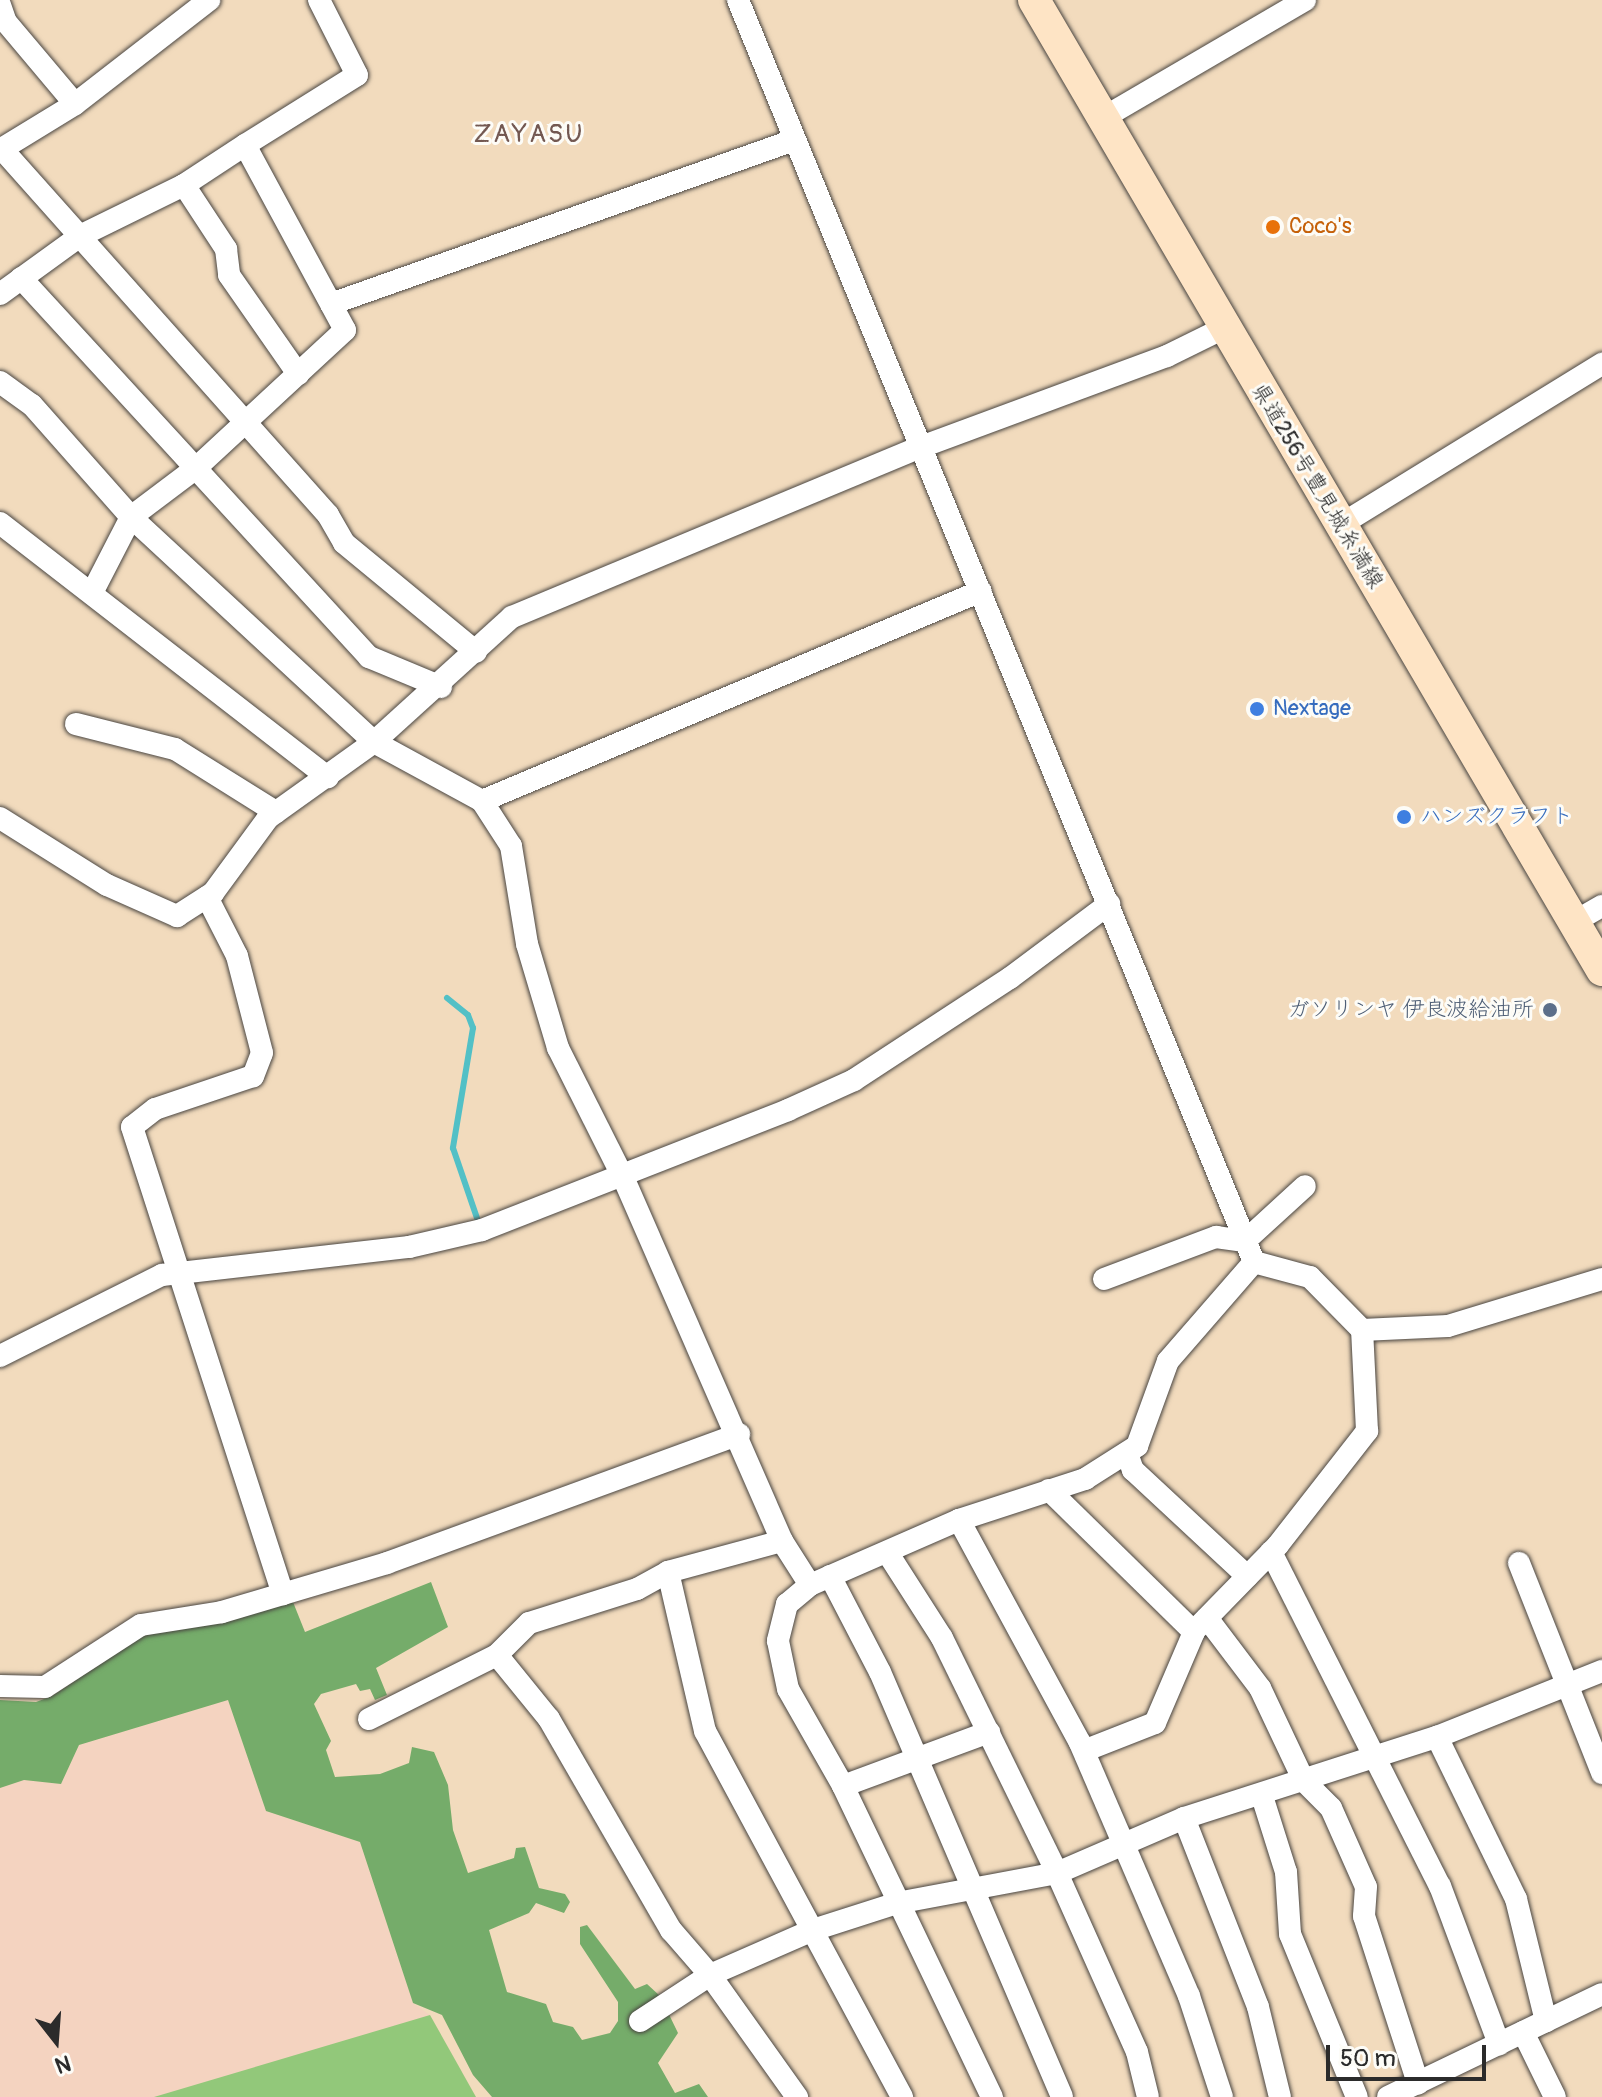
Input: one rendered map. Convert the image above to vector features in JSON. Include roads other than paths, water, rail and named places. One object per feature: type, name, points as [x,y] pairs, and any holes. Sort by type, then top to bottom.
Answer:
[{"type":"main road","name":"県道256号豊見城糸満線","points":[[1034,0],[1602,970]]},
{"type":"street","points":[[209,0],[75,104],[1,150],[328,515],[344,543],[476,652]]},
{"type":"street","points":[[0,294],[80,236],[184,185],[357,75],[319,0]]},
{"type":"street","points":[[738,0],[1254,1262]]},
{"type":"street","points":[[1103,118],[1305,0]]},
{"type":"street","points":[[0,5],[6,22],[75,104]]},
{"type":"street","points":[[331,304],[794,140]]},
{"type":"street","points":[[93,591],[131,517],[196,468],[345,330],[245,145]]},
{"type":"street","points":[[184,185],[226,249],[229,275],[298,374]]},
{"type":"street","points":[[21,278],[369,657],[441,687]]},
{"type":"street","points":[[0,818],[107,885],[177,916],[207,897],[276,812],[328,777],[441,687],[512,617],[921,447],[1153,362],[1224,328]]},
{"type":"street","points":[[1340,525],[1602,364]]},
{"type":"street","points":[[0,382],[32,405],[131,517],[374,742],[482,801],[511,846],[527,944],[558,1048],[623,1177],[739,1434],[782,1541],[820,1581],[918,1759],[1062,2097]]},
{"type":"street","points":[[0,523],[93,591],[328,777]]},
{"type":"street","points":[[482,801],[981,591]]},
{"type":"street","points":[[76,724],[175,749],[276,812]]},
{"type":"street","points":[[207,897],[237,956],[262,1053],[253,1076],[155,1109],[132,1127],[283,1594]]},
{"type":"street","points":[[0,1356],[162,1275],[409,1247],[482,1230],[623,1177],[854,1080],[1010,978],[1109,904]]},
{"type":"street","points":[[1574,922],[1602,906]]},
{"type":"street","points":[[1245,1241],[1305,1186]]},
{"type":"street","points":[[1104,1279],[1216,1237],[1245,1241]]},
{"type":"street","points":[[1084,1751],[1155,1723],[1200,1625],[1271,1552],[1367,1431],[1362,1330],[1310,1277],[1254,1262]]},
{"type":"street","points":[[992,2097],[843,1786],[788,1689],[778,1641],[787,1604],[820,1581],[959,1520],[1085,1479],[1137,1446],[1168,1361],[1254,1262]]},
{"type":"street","points":[[1362,1330],[1448,1326],[1602,1279]]},
{"type":"street","points":[[0,1686],[45,1687],[141,1625],[222,1612],[387,1563],[739,1434]]},
{"type":"street","points":[[1127,1453],[1141,1479],[1247,1576]]},
{"type":"street","points":[[1049,1490],[1200,1625],[1260,1688],[1304,1781],[1331,1808],[1366,1887],[1364,1916],[1418,2083]]},
{"type":"street","points":[[959,1520],[1084,1751],[1189,1996],[1222,2097]]},
{"type":"street","points":[[369,1719],[497,1655],[529,1623],[637,1589],[668,1572],[782,1541]]},
{"type":"street","points":[[887,1552],[942,1638],[1057,1873],[1137,2052],[1148,2097]]},
{"type":"street","points":[[1271,1552],[1440,1886],[1499,2044]]},
{"type":"street","points":[[1519,1563],[1571,1687],[1602,1773]]},
{"type":"street","points":[[668,1572],[705,1731],[902,2097]]},
{"type":"street","points":[[497,1655],[549,1719],[671,1930],[710,1975],[797,2097]]},
{"type":"street","points":[[640,2021],[710,1975],[813,1930],[897,1903],[977,1892],[1057,1873],[1184,1818],[1262,1796],[1437,1737],[1571,1687],[1602,1671]]},
{"type":"street","points":[[843,1786],[989,1732]]},
{"type":"street","points":[[1437,1737],[1516,1899],[1546,2021]]},
{"type":"street","points":[[1262,1796],[1286,1872],[1290,1934],[1357,2097]]},
{"type":"street","points":[[1184,1818],[1258,2007],[1280,2097]]},
{"type":"street","points":[[1388,2097],[1602,1994]]},
{"type":"street","points":[[1523,2032],[1555,2097]]},
{"type":"waterway","points":[[447,998],[468,1015],[473,1028],[453,1148],[477,1218]]},
{"type":"place","name":"Coco's","points":[[1273,227]]},
{"type":"place","name":"Nextage","points":[[1257,709]]},
{"type":"place","name":"ハンズクラフト","points":[[1404,817]]},
{"type":"place","name":"ガソリンヤ 伊良波給油所","points":[[1550,1010]]},
{"type":"district","name":"ZAYASU","points":[[529,135]]}]
